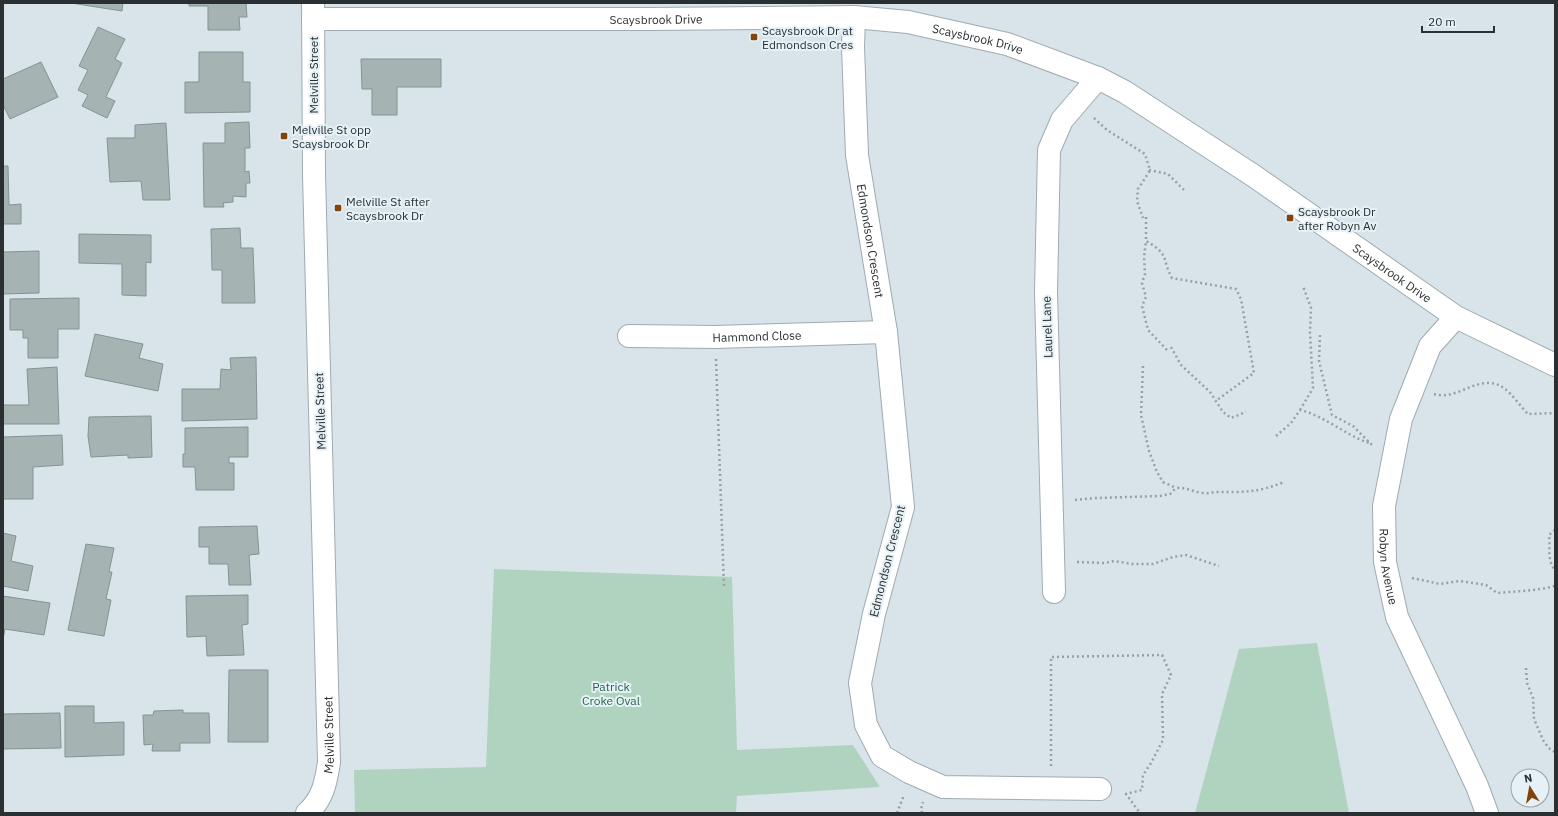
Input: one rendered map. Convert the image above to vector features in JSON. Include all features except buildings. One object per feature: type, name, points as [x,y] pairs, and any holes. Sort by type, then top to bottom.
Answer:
[{"type":"street","name":"Scaysbrook Drive","points":[[313,11],[649,11],[854,17],[908,22],[1007,44],[1098,78],[1124,92],[1254,176],[1456,317],[1555,365]]},
{"type":"street","name":"Melville Street","points":[[308,813],[318,800],[326,784],[329,762],[314,174],[313,11]]},
{"type":"street","name":"Edmondson Crescent","points":[[854,17],[853,47],[857,155],[886,332],[902,507],[874,614],[860,683],[866,725],[882,756],[908,772],[943,787],[1100,788]]},
{"type":"street","name":"Laurel Lane","points":[[1054,592],[1046,292],[1049,150],[1062,120],[1098,78]]},
{"type":"street","name":"Robyn Avenue","points":[[1456,317],[1430,346],[1401,419],[1384,506],[1385,562],[1397,617],[1477,786],[1487,813]]},
{"type":"street","name":"Hammond Close","points":[[629,336],[715,337],[886,332]]},
{"type":"path","points":[[1072,107],[1093,117],[1107,130],[1145,154],[1149,170],[1138,189],[1138,201],[1144,217],[1146,242],[1144,257],[1146,274],[1142,283],[1146,297],[1142,306],[1148,330],[1167,350]]},
{"type":"path","points":[[1149,170],[1168,174],[1185,191]]},
{"type":"path","points":[[1146,242],[1156,246],[1163,254],[1172,278],[1236,289],[1241,299],[1254,373],[1216,400]]},
{"type":"path","points":[[1276,436],[1291,423],[1313,388],[1310,332],[1311,308],[1303,286]]},
{"type":"path","points":[[1320,334],[1319,361],[1332,415],[1353,426],[1370,444]]},
{"type":"path","points":[[715,337],[724,588]]},
{"type":"path","points":[[1171,347],[1181,365],[1210,392],[1223,412],[1231,418],[1246,412]]},
{"type":"path","points":[[1143,366],[1141,415],[1149,452],[1157,472],[1163,482],[1176,488],[1185,487],[1194,492],[1206,494],[1250,493],[1267,489],[1284,482]]},
{"type":"path","points":[[1415,383],[1429,393],[1440,396],[1449,396],[1472,386],[1486,383],[1496,384],[1506,389],[1528,414],[1555,413]]},
{"type":"path","points":[[1300,410],[1318,416],[1359,440],[1380,449],[1395,449]]},
{"type":"path","points":[[1052,497],[1080,501],[1096,498],[1160,496],[1170,494],[1176,488]]},
{"type":"path","points":[[1555,530],[1549,535],[1549,556],[1551,565],[1555,570]]},
{"type":"path","points":[[1054,563],[1105,563],[1114,561],[1132,564],[1153,564],[1173,557],[1186,555],[1219,566]]},
{"type":"path","points":[[1388,576],[1401,574],[1440,584],[1458,582],[1486,585],[1498,593],[1519,590],[1542,590],[1555,586]]},
{"type":"path","points":[[1051,787],[1051,658],[1162,655],[1171,675],[1162,694],[1163,740],[1152,763],[1143,775],[1142,790],[1126,794],[1140,813]]},
{"type":"path","points":[[1526,668],[1527,683],[1533,698],[1534,719],[1544,742],[1555,752]]},
{"type":"path","points":[[897,813],[904,795]]},
{"type":"path","points":[[922,813],[921,809],[923,802]]},
{"type":"green space","name":"Patrick Croke Oval","points":[[494,569],[732,577],[737,750],[853,745],[880,787],[737,796],[736,813],[355,813],[354,770],[486,767]]},
{"type":"green space","points":[[1317,643],[1349,813],[1195,813],[1239,649]]},
{"type":"place","name":"Scaysbrook Dr at Edmondson Cres","points":[[754,37]]},
{"type":"place","name":"Melville St opp Scaysbrook Dr","points":[[284,136]]},
{"type":"place","name":"Melville St after Scaysbrook Dr","points":[[338,208]]},
{"type":"place","name":"Scaysbrook Dr after Robyn Av","points":[[1290,218]]}]
